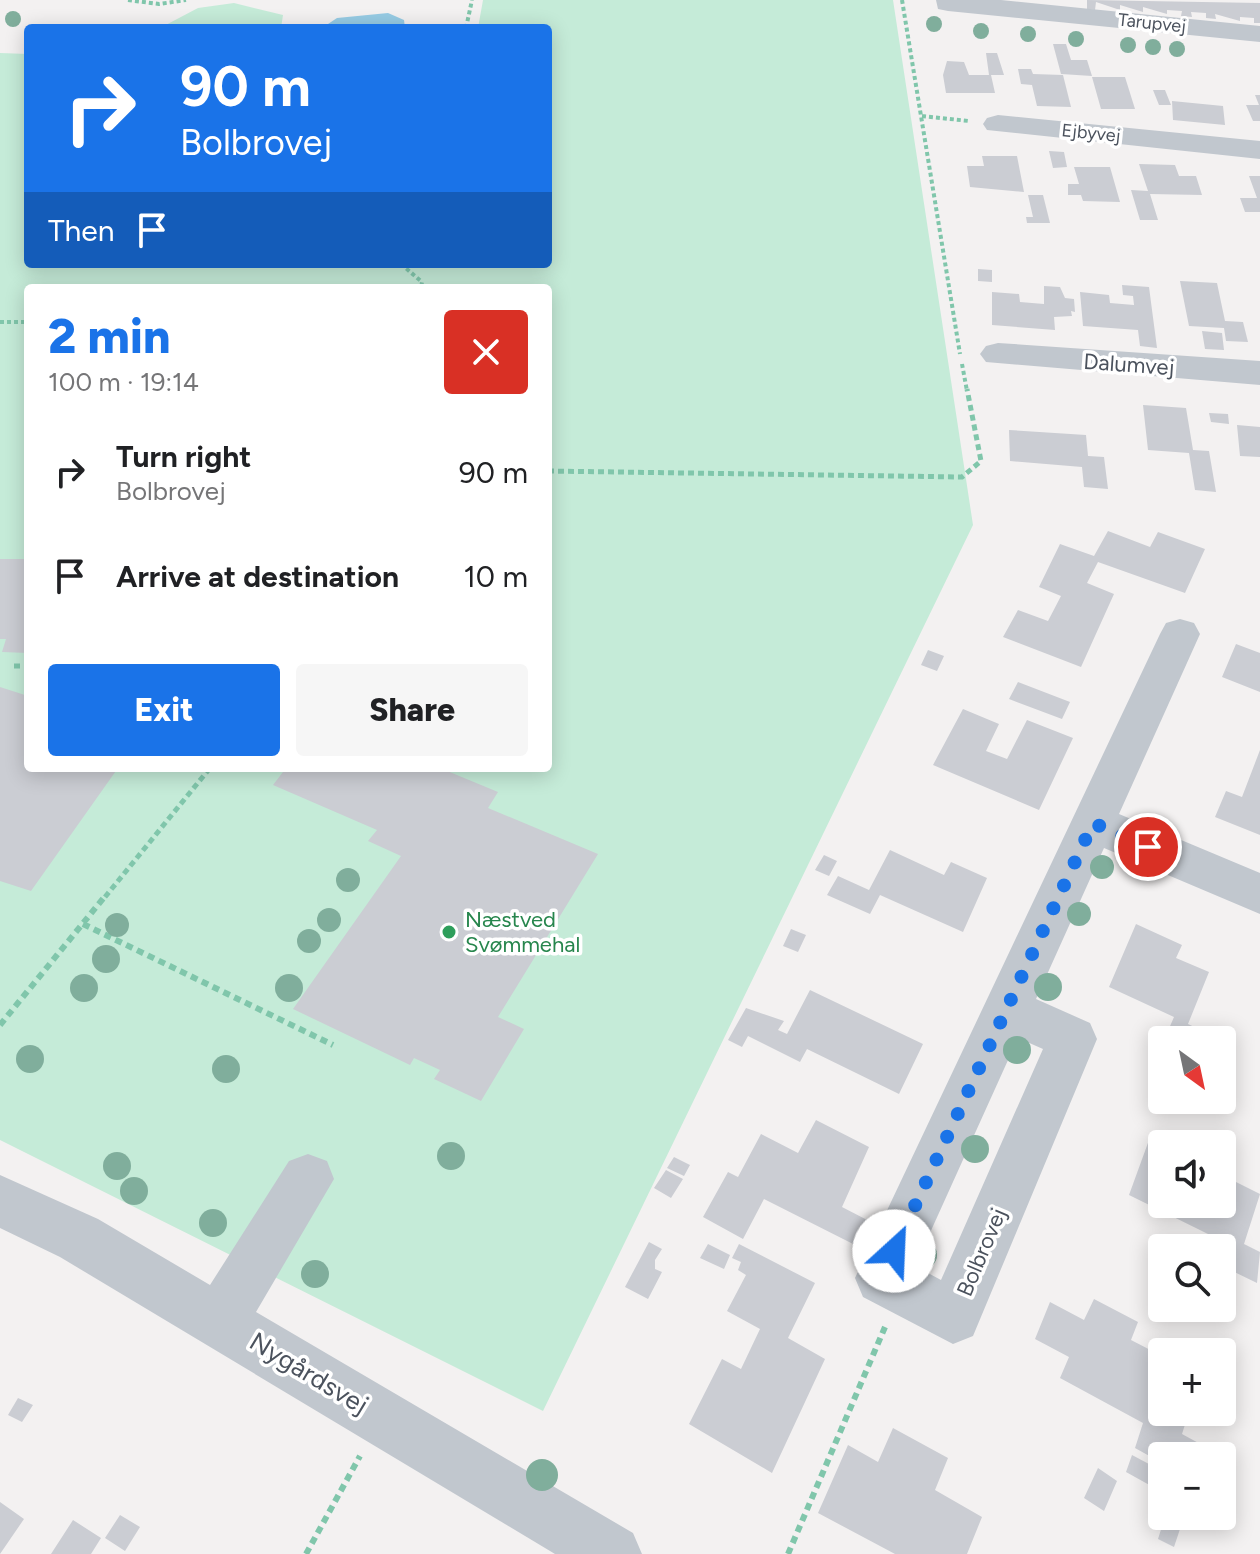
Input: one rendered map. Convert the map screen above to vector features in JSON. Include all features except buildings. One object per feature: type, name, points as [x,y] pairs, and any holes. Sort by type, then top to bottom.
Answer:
[{"type":"street","name":"Tarupvej","points":[[948,3],[1260,34]]},
{"type":"street","name":"Ejbyvej","points":[[998,124],[1260,150]]},
{"type":"street","name":"Dalumvej","points":[[998,354],[1260,373]]},
{"type":"street","points":[[902,1289],[882,1278],[1180,634]]},
{"type":"street","points":[[1093,823],[1260,894]]},
{"type":"street","name":"Bolbrovej","points":[[902,1289],[953,1316],[1072,1039],[1007,1009]]},
{"type":"street","points":[[219,1320],[308,1179]]},
{"type":"street","name":"Nygårdsvej","points":[[0,1201],[79,1238],[612,1554]]},
{"type":"path","points":[[128,0],[159,4],[186,0]]},
{"type":"path","points":[[467,24],[472,0]]},
{"type":"path","points":[[552,471],[740,471],[962,477],[981,461],[959,352],[902,0]]},
{"type":"path","points":[[922,116],[998,124]]},
{"type":"path","points":[[406,268],[422,284]]},
{"type":"path","points":[[0,322],[24,322]]},
{"type":"path","points":[[14,666],[24,666]]},
{"type":"path","points":[[0,1025],[207,772]]},
{"type":"path","points":[[83,924],[333,1045]]},
{"type":"path","points":[[788,1554],[902,1289]]},
{"type":"path","points":[[306,1554],[381,1416]]},
{"type":"green space","points":[[483,0],[893,0],[973,525],[543,1411],[0,1140],[0,53],[24,54],[24,268],[552,268],[552,24],[479,24]]},
{"type":"green space","points":[[234,3],[283,15],[282,24],[168,24],[198,8]]},
{"type":"water","points":[[388,13],[404,20],[404,24],[328,24],[337,18]]},
{"type":"place","name":"Næstved Svømmehal","points":[[449,932]]},
{"type":"route","points":[[894,1251],[1093,823],[1148,847]]}]
